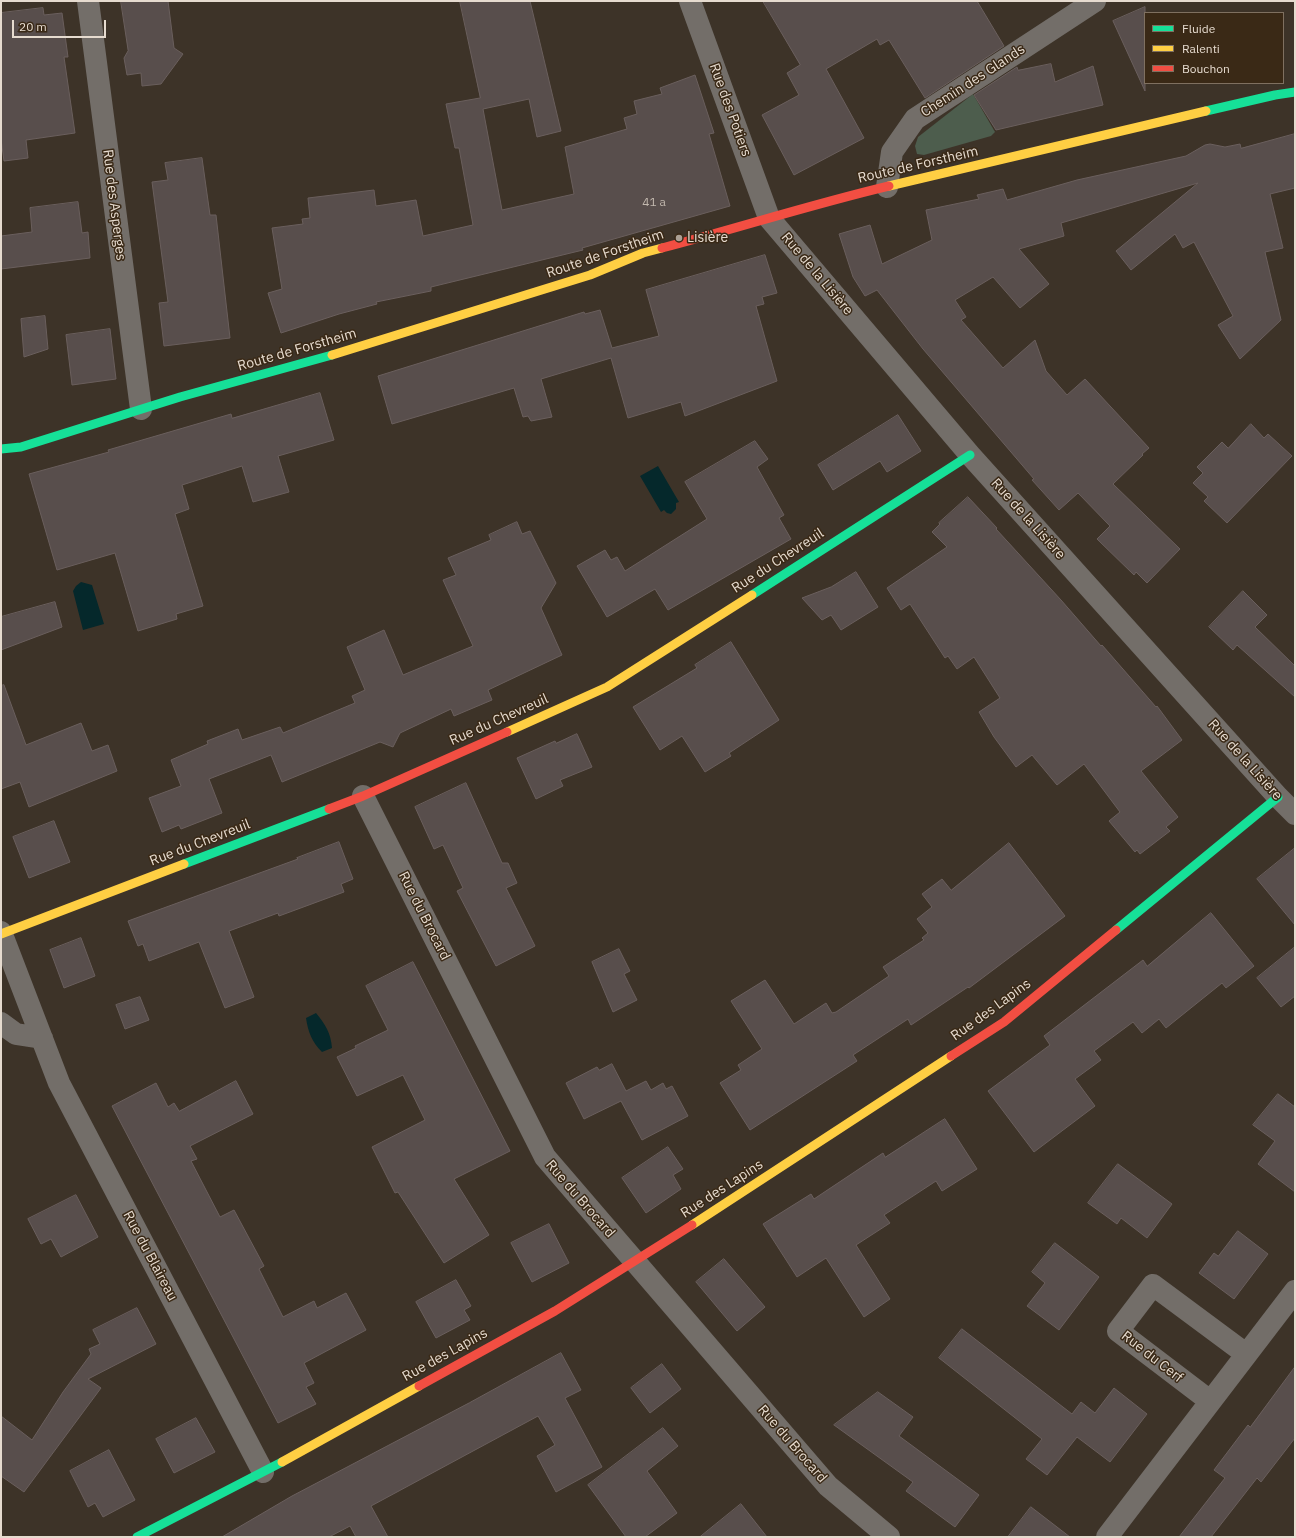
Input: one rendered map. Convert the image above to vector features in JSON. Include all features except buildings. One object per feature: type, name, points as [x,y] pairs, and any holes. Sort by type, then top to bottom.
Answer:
[{"type":"street","name":"Rue des Asperges","points":[[88,1],[141,409]]},
{"type":"street","name":"Rue des Potiers","points":[[690,1],[769,218]]},
{"type":"street","name":"Chemin des Glands","points":[[887,187],[892,152],[914,119],[1095,1]]},
{"type":"street","name":"Route de Forstheim","points":[[1,449],[21,447],[141,409],[347,351],[590,275],[643,253],[734,229],[846,196],[1275,95],[1295,92]]},
{"type":"street","name":"Rue de la Lisière","points":[[769,218],[970,455],[1295,814]]},
{"type":"street","name":"Rue du Chevreuil","points":[[1,933],[363,796],[607,687],[970,455]]},
{"type":"street","name":"Rue du Brocard","points":[[363,796],[544,1157],[828,1486],[889,1537]]},
{"type":"street","name":"Rue des Lapins","points":[[137,1537],[263,1472],[548,1314],[635,1262],[1004,1022],[1278,797]]},
{"type":"street","name":"Rue du Blaireau","points":[[1,933],[59,1083],[263,1472]]},
{"type":"street","points":[[1,1023],[16,1034],[42,1038]]},
{"type":"street","name":"Rue du Cerf","points":[[1210,1401],[1118,1331],[1153,1285],[1246,1354]]},
{"type":"street","points":[[1107,1537],[1295,1291]]},
{"type":"green space","points":[[973,94],[995,132],[991,136],[924,155],[917,154],[915,146],[918,137]]},
{"type":"water","points":[[658,466],[679,502],[676,503],[676,509],[671,514],[664,510],[661,512],[640,476]]},
{"type":"water","points":[[81,582],[92,585],[104,624],[83,630],[73,591]]},
{"type":"water","points":[[316,1013],[327,1029],[332,1048],[322,1052],[311,1036],[306,1018]]},
{"type":"traffic: fast","points":[[1206,111],[1275,95],[1295,92]]},
{"type":"traffic: fast","points":[[1,449],[21,447],[180,397],[332,355]]},
{"type":"traffic: fast","points":[[752,595],[970,455]]},
{"type":"traffic: fast","points":[[1116,930],[1278,797]]},
{"type":"traffic: fast","points":[[184,864],[329,809]]},
{"type":"traffic: fast","points":[[137,1537],[282,1462]]},
{"type":"traffic: slow","points":[[889,186],[1206,111]]},
{"type":"traffic: slow","points":[[332,355],[590,275],[643,253],[662,248]]},
{"type":"traffic: slow","points":[[507,732],[607,687],[752,595]]},
{"type":"traffic: slow","points":[[1,934],[184,864]]},
{"type":"traffic: slow","points":[[692,1225],[951,1056]]},
{"type":"traffic: slow","points":[[282,1462],[419,1386]]},
{"type":"traffic: jam","points":[[662,248],[832,200],[889,186]]},
{"type":"traffic: jam","points":[[329,809],[363,796],[507,732]]},
{"type":"traffic: jam","points":[[951,1056],[1004,1022],[1116,930]]},
{"type":"traffic: jam","points":[[419,1386],[555,1311],[692,1225]]},
{"type":"place","name":"Lisière","points":[[679,238]]}]
